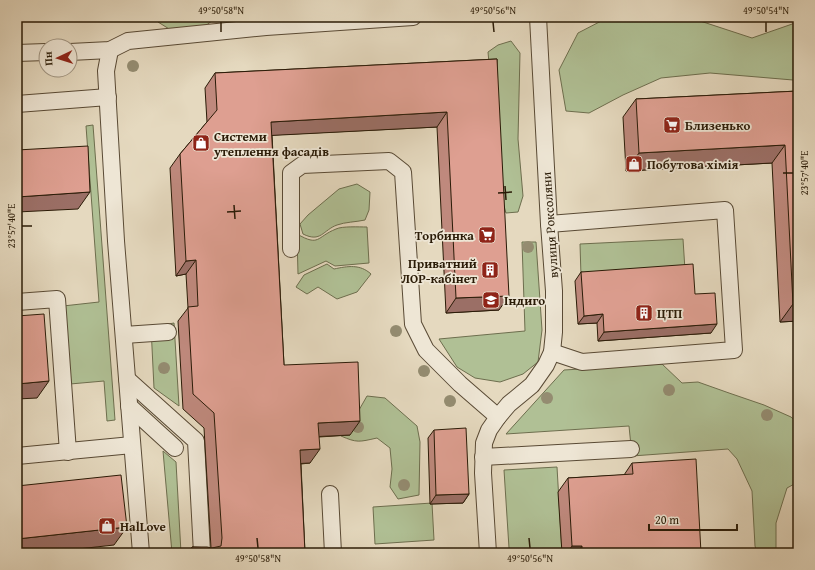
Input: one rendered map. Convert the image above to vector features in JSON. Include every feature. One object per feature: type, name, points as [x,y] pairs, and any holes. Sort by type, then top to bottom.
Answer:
[{"type":"lane","points":[[78,52],[110,50],[128,41],[266,26],[413,17]]},
{"type":"lane","name":"вулиця Роксоляни","points":[[488,553],[483,457],[484,443],[489,430],[498,417],[509,404],[532,384],[546,364],[552,352],[555,322],[538,17]]},
{"type":"lane","points":[[110,50],[106,71],[116,241],[141,553]]},
{"type":"lane","points":[[17,54],[38,53]]},
{"type":"lane","points":[[17,104],[108,97]]},
{"type":"lane","points":[[291,249],[291,173],[302,165],[389,161],[403,172],[413,324],[426,350],[460,384],[498,417]]},
{"type":"lane","points":[[549,224],[725,210],[734,350],[582,362],[552,352]]},
{"type":"lane","points":[[17,302],[56,299],[68,452]]},
{"type":"lane","points":[[124,335],[168,332]]},
{"type":"lane","points":[[127,379],[196,441],[202,553]]},
{"type":"lane","points":[[129,406],[175,448]]},
{"type":"lane","points":[[17,456],[132,446]]},
{"type":"lane","points":[[483,457],[631,449]]},
{"type":"lane","points":[[330,494],[333,553]]},
{"type":"green space","points":[[159,17],[217,17],[204,27],[174,32],[158,22]]},
{"type":"green space","points":[[609,17],[688,17],[752,38],[798,22],[798,78],[793,80],[710,73],[661,78],[623,95],[589,113],[566,111],[559,70],[578,33]]},
{"type":"green space","points":[[511,41],[520,53],[518,139],[523,196],[518,212],[506,213],[501,196],[488,52],[498,45]]},
{"type":"green space","points":[[93,125],[115,420],[107,421],[104,381],[70,384],[63,306],[99,302],[86,126]]},
{"type":"green space","points":[[357,184],[370,192],[369,210],[365,220],[337,225],[322,235],[314,237],[303,234],[300,224],[308,215],[339,189]]},
{"type":"green space","points":[[367,227],[369,263],[335,266],[326,261],[298,274],[297,234],[304,238],[314,240],[339,228]]},
{"type":"green space","points":[[683,239],[685,270],[581,276],[580,244]]},
{"type":"green space","points":[[522,242],[536,242],[542,330],[538,362],[523,374],[500,382],[475,378],[457,367],[439,339],[525,331]]},
{"type":"green space","points":[[327,264],[334,269],[358,267],[371,274],[357,292],[337,299],[318,287],[307,294],[296,287],[304,275]]},
{"type":"green space","points":[[174,323],[179,406],[154,388],[151,327]]},
{"type":"green space","points":[[662,364],[682,383],[698,382],[764,405],[791,417],[798,423],[798,482],[787,488],[776,523],[776,553],[757,553],[755,546],[752,491],[737,459],[728,449],[632,456],[629,426],[506,434],[564,370]]},
{"type":"green space","points":[[367,396],[385,398],[417,426],[420,442],[419,495],[398,499],[390,487],[392,469],[390,448],[377,438],[358,441],[341,436],[355,417]]},
{"type":"green space","points":[[163,451],[176,462],[181,553],[172,553]]},
{"type":"green space","points":[[557,467],[562,553],[515,553],[509,548],[504,470]]},
{"type":"green space","points":[[432,503],[434,540],[375,544],[373,507]]},
{"type":"building","points":[[497,59],[509,296],[456,298],[447,112],[271,122],[284,365],[358,362],[360,421],[318,423],[320,449],[300,450],[305,553],[192,553],[192,547],[212,548],[221,546],[222,538],[214,413],[193,394],[188,307],[198,306],[196,260],[186,261],[180,154],[217,110],[215,73]]},
{"type":"building","points":[[798,91],[798,304],[793,304],[785,145],[639,153],[636,99]]},
{"type":"building","points":[[88,146],[90,192],[17,197],[17,150]]},
{"type":"building","name":"ЦТП","points":[[693,264],[695,294],[715,293],[717,324],[604,332],[603,314],[584,316],[581,272]]},
{"type":"building","points":[[44,314],[49,381],[17,384],[17,316]]},
{"type":"building","points":[[466,428],[469,494],[436,495],[434,430]]},
{"type":"building","points":[[696,459],[701,553],[582,553],[582,546],[572,546],[568,478],[633,474],[632,463]]},
{"type":"building","points":[[121,475],[127,527],[17,539],[17,486]]},
{"type":"place","name":"Близенько","points":[[672,125]]},
{"type":"place","name":"Системи утеплення фасадів","points":[[201,143]]},
{"type":"place","name":"Побутова хімія","points":[[634,164]]},
{"type":"place","name":"Торбинка","points":[[487,235]]},
{"type":"place","name":"Приватний ЛОР-кабінет","points":[[490,270]]},
{"type":"place","name":"Індиго","points":[[491,300]]},
{"type":"place","name":"ЦТП","points":[[644,313]]},
{"type":"place","name":"HalLove","points":[[107,526]]}]
